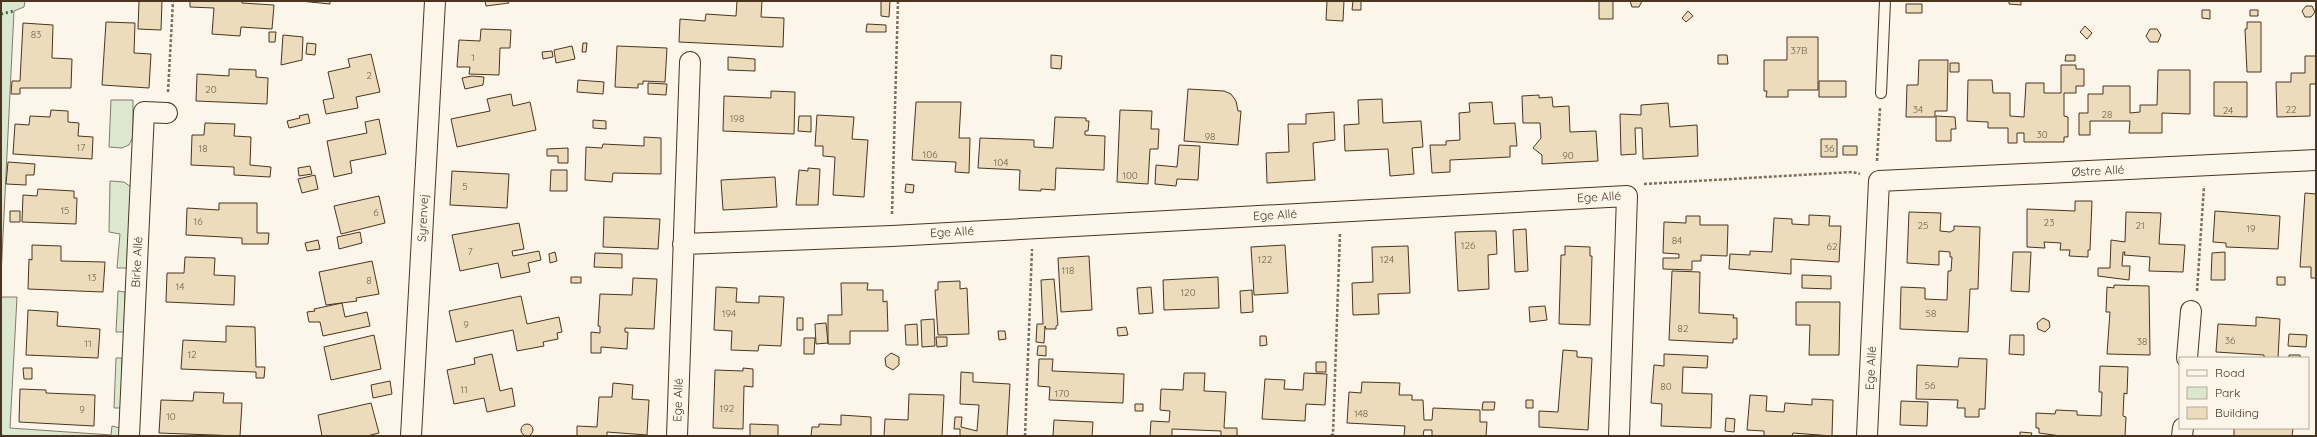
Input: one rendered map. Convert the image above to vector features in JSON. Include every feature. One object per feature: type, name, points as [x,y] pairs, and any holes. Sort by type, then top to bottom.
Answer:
[{"type":"street","name":"Syrenvej","points":[[411,436],[435,1]]},
{"type":"street","name":"Ege Allé","points":[[677,436],[690,62]]},
{"type":"street","name":"Birke Allé","points":[[129,436],[144,112],[167,113]]},
{"type":"street","name":"Østre Allé","points":[[1880,181],[2316,160]]},
{"type":"street","name":"Ege Allé","points":[[1868,436],[1880,181]]},
{"type":"street","name":"Ege Allé","points":[[683,244],[892,236],[1627,196],[1619,436]]},
{"type":"street","points":[[2187,357],[2191,311]]},
{"type":"lane","points":[[1881,93],[1885,1]]},
{"type":"path","points":[[167,113],[173,1]]},
{"type":"path","points":[[892,236],[898,1]]},
{"type":"path","points":[[1627,196],[1646,182],[1853,172],[1880,181],[1876,156],[1881,93]]},
{"type":"path","points":[[2191,311],[2199,285],[2206,166]]},
{"type":"path","points":[[1331,436],[1333,434],[1341,212]]},
{"type":"path","points":[[1025,436],[1032,228]]},
{"type":"green space","points":[[1,1],[25,1],[24,7],[14,11],[1,277]]},
{"type":"green space","points":[[111,100],[133,100],[133,137],[129,145],[122,148],[109,147]]},
{"type":"green space","points":[[110,181],[124,182],[131,187],[127,268],[117,268],[120,234],[109,232]]},
{"type":"green space","points":[[118,291],[125,292],[124,332],[116,332]]},
{"type":"green space","points":[[1,297],[17,297],[10,428],[111,435],[112,426],[120,428],[120,436],[1,436]]},
{"type":"green space","points":[[116,358],[122,358],[121,408],[114,408]]},
{"type":"building","points":[[139,1],[162,1],[161,30],[138,29]]},
{"type":"building","points":[[190,1],[242,1],[242,3],[274,5],[272,29],[241,27],[240,36],[212,34],[214,8],[190,7]]},
{"type":"building","points":[[300,1],[330,1],[330,4]]},
{"type":"building","points":[[485,1],[508,1],[509,3],[486,6]]},
{"type":"building","points":[[737,1],[762,1],[761,17],[784,18],[783,47],[679,42],[680,19],[705,21],[706,14],[736,16]]},
{"type":"building","points":[[881,1],[890,1],[889,17],[881,16]]},
{"type":"building","points":[[1327,1],[1344,1],[1343,21],[1326,20]]},
{"type":"building","points":[[1353,1],[1361,1],[1361,10],[1352,10]]},
{"type":"building","points":[[1599,1],[1613,1],[1613,19],[1599,19]]},
{"type":"building","points":[[1630,1],[1642,1],[1639,7],[1632,7]]},
{"type":"building","points":[[2009,1],[2021,1],[2021,5],[2009,4]]},
{"type":"building","points":[[1906,4],[1922,4],[1922,13],[1906,13]]},
{"type":"building","points":[[2306,6],[2312,6],[2315,12],[2311,17],[2305,17],[2302,11]]},
{"type":"building","points":[[2202,10],[2210,10],[2210,19],[2202,18]]},
{"type":"building","points":[[2250,10],[2258,10],[2258,16],[2250,16]]},
{"type":"building","points":[[1688,11],[1693,16],[1686,22],[1682,18]]},
{"type":"building","points":[[106,22],[135,23],[134,53],[151,54],[149,88],[102,85]]},
{"type":"building","points":[[2247,22],[2261,22],[2261,72],[2247,72],[2245,29],[2247,29]]},
{"type":"building","points":[[23,23],[53,25],[52,58],[72,59],[71,88],[20,88],[20,94],[11,94],[12,81],[20,81]]},
{"type":"building","points":[[867,24],[886,25],[886,32],[866,32]]},
{"type":"building","points":[[2085,26],[2092,33],[2087,39],[2080,32]]},
{"type":"building","points":[[481,29],[511,30],[510,48],[500,48],[499,75],[469,74],[470,67],[457,67],[459,40],[480,41]]},
{"type":"building","points":[[2150,29],[2157,29],[2161,35],[2158,42],[2150,42],[2146,36]]},
{"type":"building","points":[[269,32],[276,32],[275,42],[269,42]]},
{"type":"building","points":[[283,35],[303,37],[302,60],[281,65]]},
{"type":"building","points":[[1787,37],[1818,37],[1818,90],[1788,90],[1788,97],[1766,97],[1767,91],[1764,91],[1764,60],[1787,60]]},
{"type":"building","points":[[307,43],[316,44],[315,55],[306,54]]},
{"type":"building","points":[[583,43],[587,43],[586,52],[582,52]]},
{"type":"building","points":[[572,46],[575,59],[556,63],[554,50]]},
{"type":"building","points":[[617,46],[667,48],[665,82],[643,81],[643,84],[638,84],[638,88],[615,87]]},
{"type":"building","points":[[552,51],[553,57],[543,59],[542,52]]},
{"type":"building","points":[[371,54],[380,92],[356,97],[358,108],[326,114],[323,100],[334,98],[328,72],[350,67],[348,59]]},
{"type":"building","points":[[1051,55],[1062,56],[1061,69],[1051,68]]},
{"type":"building","points":[[1718,55],[1727,55],[1728,64],[1718,64]]},
{"type":"building","points":[[2066,55],[2075,55],[2075,61],[2065,61]]},
{"type":"building","points":[[2305,56],[2316,56],[2316,84],[2310,84],[2310,116],[2277,117],[2276,82],[2291,82],[2291,73],[2305,73]]},
{"type":"building","points":[[728,57],[755,59],[755,71],[728,70]]},
{"type":"building","points":[[1919,60],[1948,60],[1947,111],[1935,111],[1935,117],[1906,117],[1907,85],[1918,85]]},
{"type":"building","points":[[1950,63],[1959,63],[1959,72],[1950,72]]},
{"type":"building","points":[[2061,65],[2076,65],[2076,69],[2084,69],[2084,86],[2076,86],[2076,93],[2064,93],[2064,116],[2068,117],[2068,137],[2064,137],[2064,142],[2024,142],[2024,133],[2017,133],[2017,143],[2008,143],[2008,128],[1988,128],[1988,122],[1967,121],[1968,80],[1992,80],[1993,93],[2010,93],[2010,116],[2024,117],[2026,83],[2044,83],[2044,93],[2061,93]]},
{"type":"building","points":[[229,69],[256,70],[256,77],[268,78],[267,104],[196,101],[197,74],[229,76]]},
{"type":"building","points":[[2158,70],[2190,70],[2190,114],[2162,113],[2162,133],[2129,133],[2130,121],[2090,121],[2090,135],[2079,135],[2079,113],[2088,113],[2088,94],[2103,94],[2103,86],[2130,86],[2130,113],[2140,112],[2140,105],[2157,105]]},
{"type":"building","points":[[472,76],[484,77],[483,85],[465,89],[462,78]]},
{"type":"building","points":[[578,80],[604,82],[603,94],[577,92]]},
{"type":"building","points":[[1819,81],[1846,81],[1846,97],[1819,97]]},
{"type":"building","points":[[2214,82],[2247,82],[2247,117],[2214,116]]},
{"type":"building","points":[[648,83],[667,84],[666,95],[648,94]]},
{"type":"building","points":[[1188,89],[1224,91],[1231,94],[1236,101],[1238,111],[1241,111],[1238,145],[1184,141]]},
{"type":"building","points":[[771,91],[795,92],[794,134],[723,131],[724,96],[771,98]]},
{"type":"building","points":[[511,94],[513,106],[530,102],[536,130],[457,147],[451,119],[490,111],[487,99]]},
{"type":"building","points":[[1539,95],[1539,98],[1552,97],[1553,107],[1569,106],[1570,132],[1596,131],[1598,161],[1542,164],[1542,155],[1533,148],[1541,138],[1540,123],[1523,123],[1522,96]]},
{"type":"building","points":[[1382,99],[1383,123],[1421,121],[1423,147],[1412,148],[1414,174],[1390,176],[1388,149],[1345,151],[1344,125],[1359,124],[1358,100]]},
{"type":"building","points":[[916,102],[961,102],[959,138],[970,138],[969,173],[955,172],[956,162],[912,160]]},
{"type":"building","points":[[1492,102],[1494,124],[1515,123],[1517,146],[1510,146],[1510,157],[1450,160],[1450,172],[1432,173],[1430,145],[1446,145],[1446,141],[1460,140],[1459,113],[1470,112],[1469,103]]},
{"type":"building","points":[[1668,103],[1670,127],[1697,125],[1698,156],[1643,159],[1642,128],[1635,128],[1636,154],[1621,155],[1620,114],[1641,115],[1641,105]]},
{"type":"building","points":[[51,110],[68,111],[68,122],[79,123],[78,136],[93,137],[92,159],[13,154],[15,124],[29,125],[30,116],[50,117]]},
{"type":"building","points":[[1120,110],[1152,111],[1151,129],[1159,129],[1158,149],[1150,149],[1148,184],[1117,182]]},
{"type":"building","points":[[1334,112],[1335,140],[1313,143],[1315,180],[1267,183],[1266,153],[1289,152],[1288,124],[1306,124],[1306,114]]},
{"type":"building","points":[[308,114],[310,123],[289,128],[287,121],[300,118],[299,116]]},
{"type":"building","points":[[817,115],[854,117],[852,139],[868,140],[864,197],[833,195],[835,157],[823,156],[823,146],[815,146]]},
{"type":"building","points":[[799,116],[811,116],[811,132],[798,131]]},
{"type":"building","points":[[1936,116],[1955,117],[1956,129],[1951,129],[1951,141],[1936,141]]},
{"type":"building","points":[[1055,117],[1086,118],[1086,121],[1089,121],[1088,131],[1085,131],[1085,135],[1105,136],[1104,170],[1056,168],[1055,190],[1041,189],[1041,191],[1019,190],[1020,170],[978,168],[980,138],[1034,140],[1034,147],[1053,148]]},
{"type":"building","points":[[379,119],[386,154],[350,161],[352,173],[334,177],[327,141],[367,133],[365,122]]},
{"type":"building","points":[[593,120],[606,121],[606,129],[593,128]]},
{"type":"building","points":[[205,123],[235,124],[234,136],[251,137],[250,165],[271,167],[270,177],[234,175],[234,167],[191,165],[192,135],[204,135]]},
{"type":"building","points":[[644,137],[661,138],[661,174],[613,173],[612,182],[585,180],[586,147],[602,148],[603,144],[644,146]]},
{"type":"building","points":[[1821,139],[1837,139],[1837,157],[1821,157]]},
{"type":"building","points":[[1179,145],[1200,146],[1198,180],[1177,179],[1176,186],[1155,184],[1156,165],[1177,167]]},
{"type":"building","points":[[1843,146],[1857,146],[1857,155],[1843,155]]},
{"type":"building","points":[[568,148],[568,163],[558,163],[558,156],[547,156],[547,149]]},
{"type":"building","points":[[8,162],[35,164],[34,175],[26,175],[26,185],[6,184]]},
{"type":"building","points":[[310,166],[312,174],[299,176],[298,168]]},
{"type":"building","points":[[808,168],[820,169],[818,205],[796,205],[799,170],[808,171]]},
{"type":"building","points":[[551,170],[567,170],[567,191],[550,191]]},
{"type":"building","points":[[452,171],[509,174],[507,208],[450,205]]},
{"type":"building","points":[[315,175],[318,189],[302,193],[298,179]]},
{"type":"building","points":[[775,177],[777,207],[723,210],[721,180]]},
{"type":"building","points":[[906,184],[914,185],[913,193],[905,192]]},
{"type":"building","points":[[38,189],[74,191],[74,198],[77,198],[76,224],[22,222],[23,195],[37,196]]},
{"type":"building","points":[[2305,193],[2316,194],[2316,278],[2311,278],[2311,267],[2300,267]]},
{"type":"building","points":[[379,196],[385,223],[341,234],[334,206]]},
{"type":"building","points":[[2075,201],[2092,201],[2090,250],[2088,250],[2088,257],[2069,256],[2070,250],[2060,250],[2061,243],[2044,242],[2045,248],[2027,247],[2027,209],[2075,211]]},
{"type":"building","points":[[219,203],[257,203],[257,233],[269,233],[268,244],[242,244],[242,238],[186,235],[187,208],[219,210]]},
{"type":"building","points":[[10,211],[20,211],[20,222],[10,222]]},
{"type":"building","points":[[2215,211],[2280,216],[2278,249],[2226,247],[2226,243],[2213,242]]},
{"type":"building","points":[[1909,212],[1941,213],[1940,231],[1950,232],[1954,230],[1954,226],[1980,227],[1978,289],[1970,289],[1968,332],[1900,329],[1901,287],[1925,288],[1925,299],[1947,300],[1948,271],[1951,271],[1952,257],[1950,257],[1950,252],[1939,251],[1939,265],[1907,263]]},
{"type":"building","points":[[2126,212],[2161,213],[2159,244],[2185,245],[2183,272],[2149,271],[2150,257],[2124,255],[2125,252],[2123,252],[2122,266],[2130,266],[2129,280],[2098,276],[2098,268],[2110,268],[2111,240],[2125,242]]},
{"type":"building","points":[[1809,215],[1830,216],[1829,226],[1841,226],[1839,262],[1791,259],[1791,274],[1729,269],[1730,254],[1750,255],[1750,251],[1772,252],[1774,218],[1792,219],[1792,224],[1809,225]]},
{"type":"building","points":[[1686,216],[1700,216],[1700,225],[1728,225],[1727,256],[1701,255],[1701,261],[1692,261],[1692,270],[1663,269],[1663,258],[1679,258],[1679,254],[1663,253],[1664,222],[1686,223]]},
{"type":"building","points":[[604,217],[660,219],[658,249],[603,247]]},
{"type":"building","points":[[519,223],[524,249],[512,251],[513,256],[539,251],[541,260],[528,263],[530,272],[501,278],[498,263],[460,271],[452,235]]},
{"type":"building","points":[[1526,229],[1528,271],[1515,272],[1513,230]]},
{"type":"building","points":[[1496,231],[1497,254],[1488,255],[1489,289],[1458,291],[1455,232]]},
{"type":"building","points":[[360,232],[362,243],[339,249],[337,237]]},
{"type":"building","points":[[318,240],[320,249],[307,251],[305,243]]},
{"type":"building","points":[[32,245],[61,246],[61,261],[105,262],[103,292],[28,289],[29,259],[32,260]]},
{"type":"building","points":[[1285,245],[1288,293],[1254,295],[1251,247]]},
{"type":"building","points":[[1408,246],[1410,293],[1378,294],[1379,314],[1353,315],[1352,283],[1373,282],[1372,247]]},
{"type":"building","points":[[1565,246],[1590,247],[1590,256],[1592,256],[1590,325],[1559,324],[1561,255],[1565,255]]},
{"type":"building","points":[[555,252],[557,261],[550,263],[549,254]]},
{"type":"building","points":[[2013,252],[2031,252],[2029,292],[2011,291]]},
{"type":"building","points":[[2225,252],[2225,280],[2211,280],[2212,253]]},
{"type":"building","points":[[595,253],[622,254],[622,268],[594,267]]},
{"type":"building","points":[[1089,256],[1092,310],[1061,312],[1058,258]]},
{"type":"building","points":[[185,257],[215,258],[214,275],[235,276],[234,305],[166,302],[167,273],[184,273]]},
{"type":"building","points":[[372,261],[379,294],[356,298],[357,301],[326,305],[319,272]]},
{"type":"building","points":[[1672,271],[1700,272],[1699,313],[1734,315],[1733,318],[1737,318],[1737,339],[1733,339],[1733,343],[1669,340]]},
{"type":"building","points":[[1802,275],[1831,276],[1831,289],[1802,288]]},
{"type":"building","points":[[571,277],[581,277],[581,283],[571,283]]},
{"type":"building","points":[[1218,277],[1219,308],[1164,310],[1163,280]]},
{"type":"building","points":[[2277,277],[2285,277],[2285,285],[2277,285]]},
{"type":"building","points":[[633,278],[657,279],[654,329],[625,328],[625,332],[628,332],[627,349],[601,347],[601,353],[591,353],[591,332],[600,333],[600,326],[598,326],[600,294],[632,295]]},
{"type":"building","points":[[1054,279],[1058,325],[1056,326],[1056,329],[1046,329],[1045,326],[1044,343],[1036,342],[1037,324],[1043,324],[1041,280]]},
{"type":"building","points":[[960,281],[960,289],[967,288],[969,334],[938,335],[935,290],[938,290],[938,282]]},
{"type":"building","points":[[841,283],[868,283],[867,290],[883,290],[883,302],[887,301],[888,331],[850,331],[850,344],[828,344],[828,315],[842,315]]},
{"type":"building","points":[[2114,285],[2149,286],[2150,355],[2107,354],[2110,312],[2106,312],[2107,287],[2114,288]]},
{"type":"building","points":[[716,287],[737,288],[736,302],[759,303],[759,296],[784,297],[781,346],[759,345],[758,351],[731,350],[732,331],[714,330]]},
{"type":"building","points":[[1151,287],[1153,313],[1139,314],[1137,288]]},
{"type":"building","points":[[1252,290],[1253,312],[1241,313],[1240,291]]},
{"type":"building","points":[[521,296],[527,324],[559,317],[562,332],[557,333],[558,339],[543,342],[544,346],[517,351],[513,330],[456,342],[449,311]]},
{"type":"building","points":[[1796,302],[1840,302],[1839,355],[1809,355],[1810,325],[1796,325]]},
{"type":"building","points":[[342,303],[345,317],[367,312],[370,326],[323,336],[320,322],[309,322],[307,312]]},
{"type":"building","points":[[1545,306],[1547,320],[1530,322],[1529,307]]},
{"type":"building","points":[[28,310],[58,312],[57,326],[100,329],[98,358],[26,355]]},
{"type":"building","points":[[2256,317],[2280,319],[2278,357],[2216,352],[2218,324],[2256,326]]},
{"type":"building","points":[[797,318],[803,318],[803,330],[797,330]]},
{"type":"building","points":[[2043,318],[2049,321],[2050,327],[2045,332],[2038,329],[2037,323]]},
{"type":"building","points":[[934,319],[935,346],[922,347],[921,320]]},
{"type":"building","points":[[826,323],[828,343],[816,344],[815,324]]},
{"type":"building","points":[[917,324],[918,345],[906,345],[905,325]]},
{"type":"building","points":[[226,326],[255,327],[256,367],[265,367],[264,378],[256,378],[256,372],[181,369],[183,340],[226,342]]},
{"type":"building","points":[[1126,327],[1128,335],[1118,336],[1117,328]]},
{"type":"building","points":[[998,331],[1005,331],[1006,339],[999,340]]},
{"type":"building","points":[[2289,334],[2307,335],[2306,347],[2288,346]]},
{"type":"building","points":[[374,335],[381,369],[331,380],[324,347]]},
{"type":"building","points":[[2010,335],[2024,335],[2024,355],[2009,354]]},
{"type":"building","points":[[1260,336],[1266,336],[1267,345],[1260,346]]},
{"type":"building","points":[[936,337],[947,337],[947,346],[937,347]]},
{"type":"building","points":[[804,338],[815,338],[814,354],[804,354]]},
{"type":"building","points":[[1038,346],[1046,346],[1046,356],[1037,355]]},
{"type":"building","points":[[1563,350],[1577,351],[1577,357],[1592,358],[1588,430],[1539,427],[1539,411],[1558,412]]},
{"type":"building","points":[[891,353],[899,357],[899,365],[893,370],[886,366],[885,358]]},
{"type":"building","points":[[492,354],[500,391],[512,388],[515,406],[487,412],[484,398],[454,404],[447,370],[475,364],[474,358]]},
{"type":"building","points":[[1664,354],[1708,356],[1707,368],[1683,367],[1682,393],[1712,394],[1711,428],[1661,426],[1662,404],[1651,403],[1654,365],[1664,366]]},
{"type":"building","points":[[2289,355],[2300,355],[2300,357],[2289,357]]},
{"type":"building","points":[[1959,358],[1987,359],[1985,409],[1979,409],[1979,417],[1965,417],[1965,408],[1957,408],[1958,400],[1916,399],[1917,365],[1958,367]]},
{"type":"building","points":[[1039,359],[1053,359],[1052,371],[1124,374],[1123,403],[1049,400],[1050,387],[1038,386]]},
{"type":"building","points":[[1316,362],[1326,362],[1326,372],[1316,372]]},
{"type":"building","points":[[2100,366],[2128,367],[2127,394],[2124,393],[2123,416],[2126,417],[2125,436],[2061,436],[2039,433],[2039,428],[2036,428],[2036,413],[2055,414],[2056,410],[2077,411],[2077,415],[2101,416],[2102,392],[2099,392]]},
{"type":"building","points":[[23,368],[32,368],[32,379],[24,379]]},
{"type":"building","points":[[743,368],[753,369],[753,387],[744,386],[743,429],[713,428],[715,370],[743,371]]},
{"type":"building","points":[[961,372],[973,373],[973,382],[1010,384],[1007,436],[960,436],[960,429],[954,429],[955,417],[962,417],[961,427],[977,431],[979,405],[960,404]]},
{"type":"building","points":[[1184,373],[1205,373],[1204,391],[1226,392],[1224,428],[1237,428],[1237,436],[1221,436],[1221,431],[1172,429],[1172,436],[1150,436],[1151,421],[1169,422],[1170,411],[1160,410],[1161,389],[1183,390]]},
{"type":"building","points":[[1304,373],[1327,374],[1325,405],[1306,404],[1305,421],[1262,419],[1265,379],[1285,380],[1284,389],[1303,390]]},
{"type":"building","points":[[390,381],[392,394],[373,398],[371,385]]},
{"type":"building","points":[[1362,382],[1400,383],[1399,395],[1412,395],[1412,400],[1423,400],[1424,420],[1432,420],[1433,408],[1480,410],[1480,422],[1487,422],[1486,436],[1432,436],[1432,430],[1424,430],[1423,436],[1404,436],[1405,426],[1347,423],[1349,392],[1361,393]]},
{"type":"building","points":[[613,383],[633,385],[632,399],[649,400],[647,435],[607,432],[607,436],[577,436],[577,426],[597,427],[599,397],[612,397]]},
{"type":"building","points":[[20,389],[46,390],[46,393],[95,395],[94,426],[19,422]]},
{"type":"building","points":[[194,392],[224,393],[223,403],[242,403],[240,436],[159,433],[161,400],[193,401]]},
{"type":"building","points":[[909,394],[944,395],[942,436],[884,436],[885,419],[908,420]]},
{"type":"building","points":[[1750,395],[1767,396],[1766,411],[1784,412],[1785,403],[1812,405],[1812,399],[1833,400],[1832,436],[1793,433],[1792,436],[1764,436],[1764,431],[1747,430]]},
{"type":"building","points":[[1526,400],[1533,400],[1533,408],[1526,408]]},
{"type":"building","points":[[1901,401],[1928,402],[1927,426],[1900,425]]},
{"type":"building","points":[[1483,402],[1495,402],[1494,410],[1482,410]]},
{"type":"building","points":[[371,403],[379,433],[367,436],[322,436],[318,415]]},
{"type":"building","points":[[1135,404],[1143,404],[1143,411],[1135,411]]},
{"type":"building","points":[[841,415],[871,417],[871,436],[811,436],[812,427],[819,427],[819,424],[841,425]]},
{"type":"building","points":[[1726,418],[1735,419],[1734,432],[1725,431]]},
{"type":"building","points":[[1054,420],[1093,422],[1092,436],[1053,436]]},
{"type":"building","points":[[529,424],[532,425],[532,435],[525,436],[522,435],[521,428],[522,425]]},
{"type":"building","points":[[750,424],[778,425],[778,436],[750,436]]},
{"type":"building","points":[[2234,429],[2293,429],[2292,436],[2234,436]]},
{"type":"building","points":[[2020,432],[2032,433],[2031,436],[2020,436]]},
{"type":"hedge","points":[[1,14],[14,11]]}]
